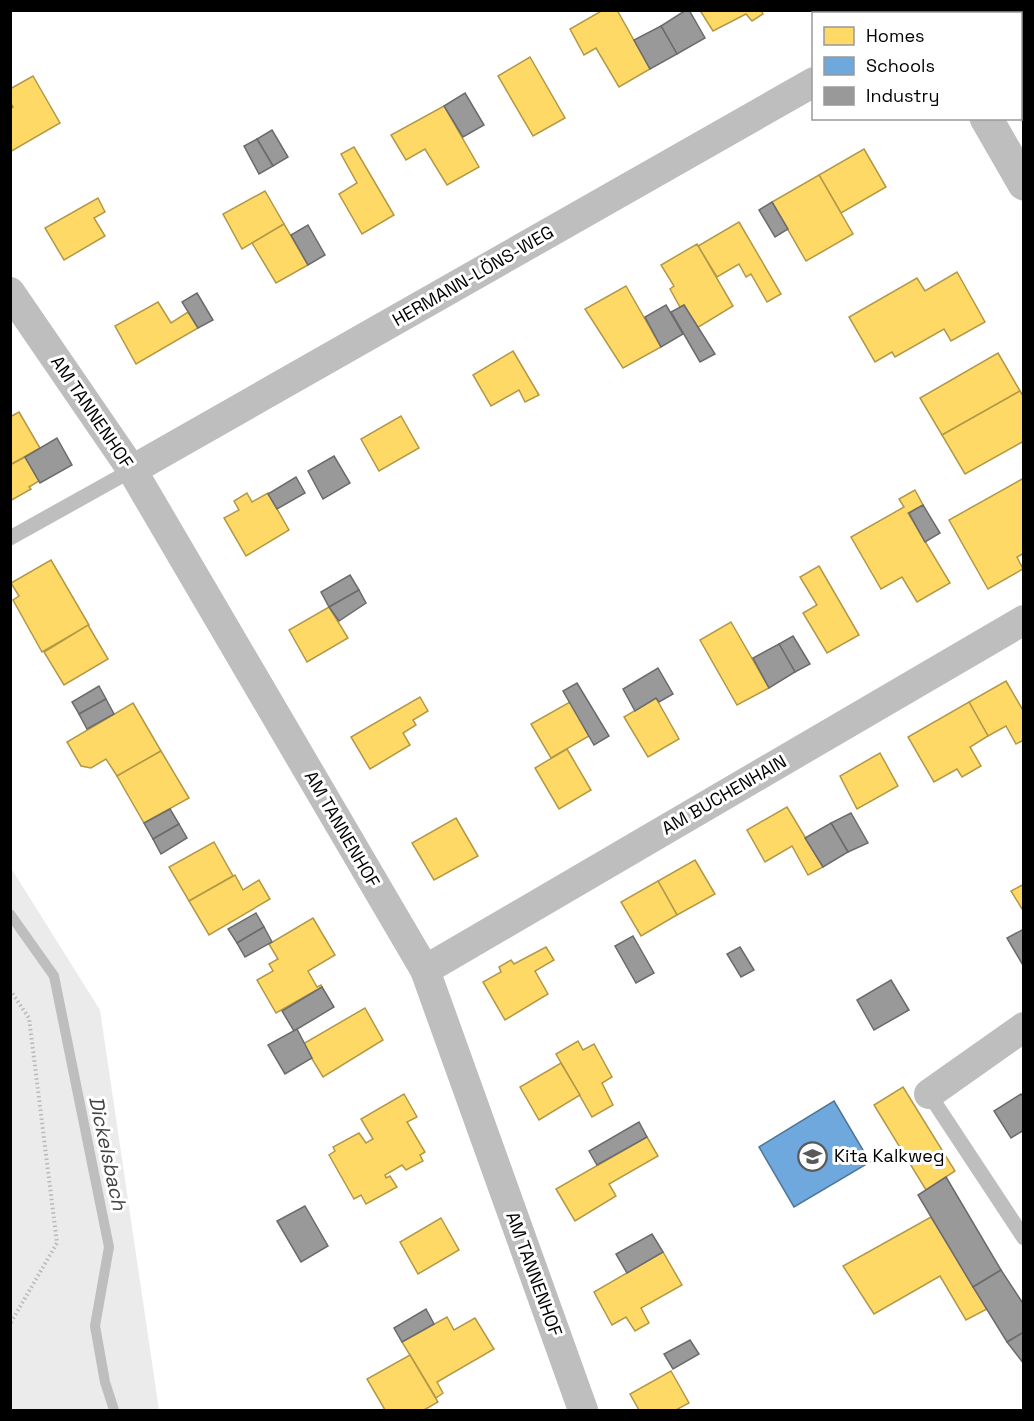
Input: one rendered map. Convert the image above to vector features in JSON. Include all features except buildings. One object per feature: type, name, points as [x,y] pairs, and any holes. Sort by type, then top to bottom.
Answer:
[{"type":"street","name":"HERMANN-LÖNS-WEG","points":[[132,470],[812,83]]},
{"type":"street","points":[[987,120],[1023,184]]},
{"type":"street","name":"AM TANNENHOF","points":[[10,292],[132,470],[425,970],[583,1410]]},
{"type":"street","name":"AM BUCHENHAIN","points":[[425,970],[1023,620]]},
{"type":"street","points":[[929,1094],[1023,1027]]},
{"type":"lane","points":[[10,538],[132,470]]},
{"type":"lane","points":[[929,1094],[1023,1238]]},
{"type":"path","points":[[10,990],[29,1018],[57,1243],[10,1324]]},
{"type":"shaded area","points":[[1023,11],[1023,127],[1020,120],[1022,120],[1022,12],[957,12]]},
{"type":"shaded area","points":[[11,868],[100,1010],[159,1410],[11,1410]]},
{"type":"waterway","name":"Dickelsbach","points":[[10,914],[54,976],[109,1247],[95,1326],[105,1382],[114,1410]]},
{"type":"place","name":"Kita Kalkweg","points":[[813,1156]]}]
